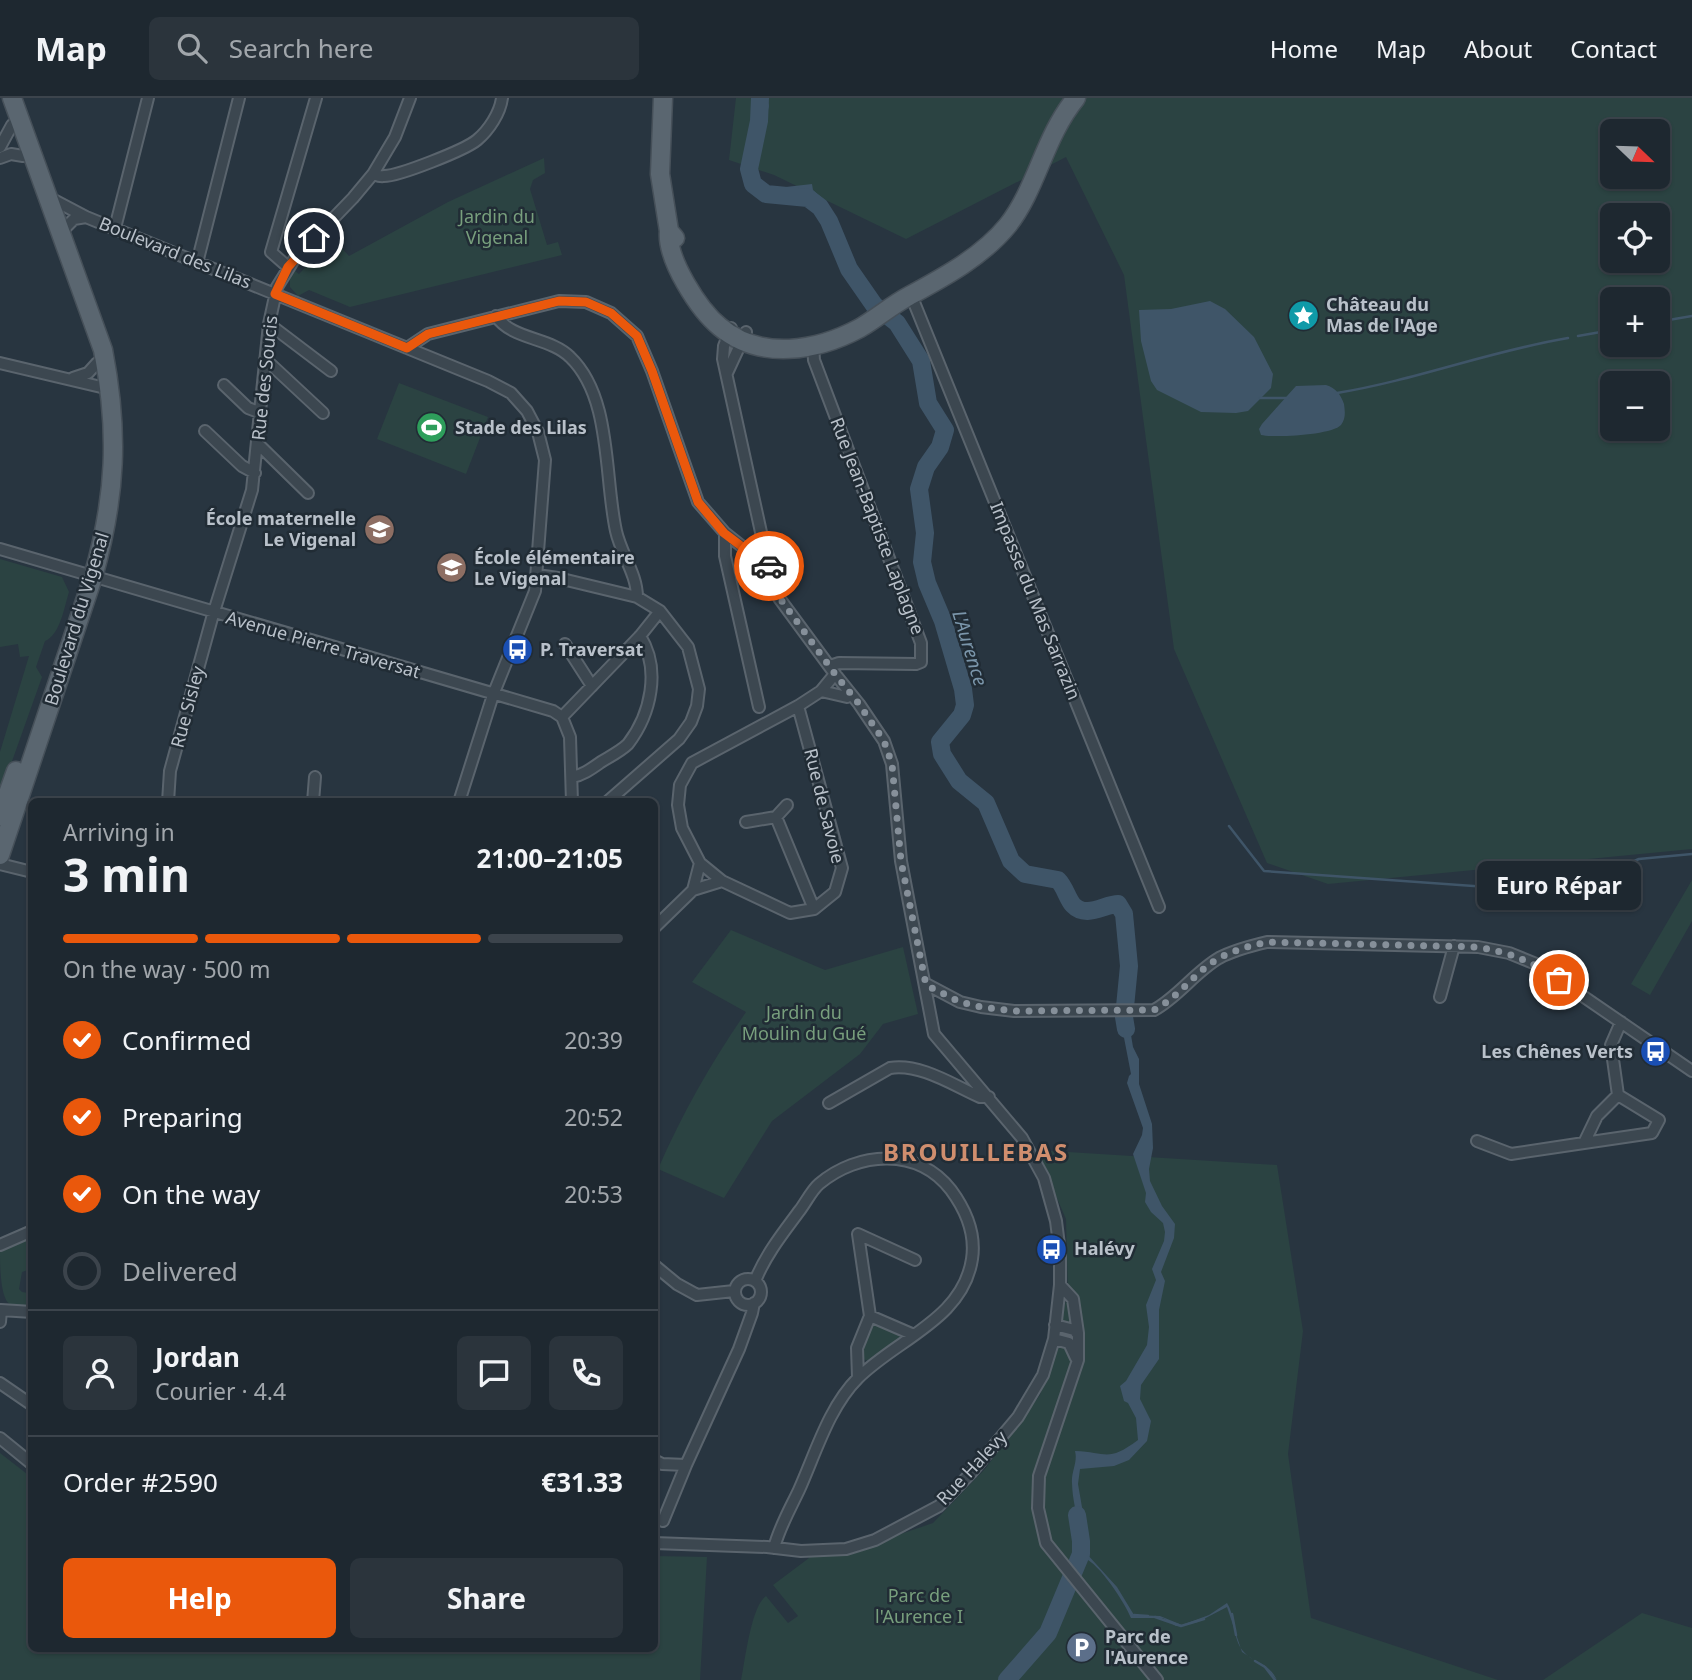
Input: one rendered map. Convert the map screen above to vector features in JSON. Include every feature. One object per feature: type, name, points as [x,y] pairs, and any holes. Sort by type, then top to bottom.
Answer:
[{"type":"main road","points":[[663,98],[660,174],[669,231],[668,243],[687,285],[704,312],[737,333],[813,345],[863,326],[973,257],[1009,223],[1059,120],[1076,98]]},
{"type":"main road","points":[[911,295],[978,241],[1006,210],[1040,135],[1061,98]]},
{"type":"main road","name":"Boulevard du Vigenal","points":[[0,855],[88,575],[103,485],[102,387],[97,363],[84,320],[12,125],[12,100]]},
{"type":"main road","name":"Boulevard du Vigenal","points":[[2,808],[104,537],[112,487],[114,430],[103,350],[12,100]]},
{"type":"street","points":[[115,228],[148,98]]},
{"type":"street","points":[[197,263],[239,98]]},
{"type":"street","points":[[288,267],[271,252],[316,98]]},
{"type":"street","name":"Rue des Soucis","points":[[213,613],[246,513],[255,472],[268,324],[275,294],[288,267],[373,174],[394,137],[410,98]]},
{"type":"street","points":[[373,174],[383,177],[396,174],[470,145],[495,119],[502,98]]},
{"type":"street","points":[[0,147],[12,125]]},
{"type":"street","points":[[0,158],[11,154],[23,156]]},
{"type":"street","name":"Boulevard des Lilas","points":[[48,197],[86,217],[488,381],[511,393],[527,411],[538,432],[545,460],[535,591],[493,695],[460,798]]},
{"type":"street","name":"Boulevard des Lilas","points":[[61,232],[74,219],[86,217]]},
{"type":"street","name":"Impasse du Mas Sarrazin","points":[[911,295],[1159,907]]},
{"type":"street","points":[[407,348],[428,334],[559,301],[586,302],[611,313],[637,336],[698,502],[724,533],[749,552],[766,555]]},
{"type":"street","points":[[496,316],[508,327],[555,346],[569,355],[588,378],[597,399],[616,532],[637,584],[637,597]]},
{"type":"street","points":[[268,324],[331,372]]},
{"type":"street","name":"Rue Halevy","points":[[658,1543],[802,1551],[846,1549],[876,1540],[939,1506],[1018,1418],[1043,1375],[1054,1339],[1060,1285],[1056,1222],[1044,1178],[1022,1138],[934,1034],[901,861],[892,764],[884,741],[779,597],[766,555],[723,359],[724,346],[737,333]]},
{"type":"street","name":"Rue Jean-Baptiste Laplagne","points":[[813,345],[814,360],[920,643],[921,662],[916,664],[839,663],[832,670]]},
{"type":"street","points":[[265,359],[323,412]]},
{"type":"street","points":[[0,363],[102,387]]},
{"type":"street","points":[[70,378],[88,373],[97,363]]},
{"type":"street","points":[[224,385],[248,408],[261,413]]},
{"type":"street","points":[[205,431],[242,466],[255,472]]},
{"type":"street","points":[[258,444],[308,493]]},
{"type":"street","points":[[724,533],[725,556],[760,707]]},
{"type":"street","name":"Avenue Pierre Traversat","points":[[0,549],[553,711],[562,717]]},
{"type":"street","points":[[537,575],[637,597],[660,611],[688,647],[699,689],[691,722],[678,739],[612,798]]},
{"type":"street","points":[[572,798],[570,737],[562,717],[640,636],[660,611]]},
{"type":"street","name":"Rue Sisley","points":[[168,798],[170,771],[213,613]]},
{"type":"street","points":[[572,777],[581,775],[626,746],[643,718],[652,691],[646,646],[640,636]]},
{"type":"street","points":[[565,644],[592,686]]},
{"type":"street","points":[[776,817],[814,909],[790,913],[722,881],[700,863],[681,828],[678,805],[680,785],[692,763],[821,691],[832,670]]},
{"type":"street","points":[[821,691],[847,697],[851,695]]},
{"type":"street","name":"Rue de Savoie","points":[[798,706],[842,868],[835,892],[814,909]]},
{"type":"street","points":[[313,798],[315,777]]},
{"type":"street","points":[[746,822],[776,817],[787,805]]},
{"type":"street","points":[[693,890],[700,863]]},
{"type":"street","points":[[0,864],[28,871]]},
{"type":"street","points":[[658,924],[693,890],[722,881]]},
{"type":"street","points":[[926,985],[960,1002],[1014,1011],[1154,1010],[1168,1002],[1218,959],[1240,948],[1267,942],[1454,946],[1509,953],[1536,964],[1692,1071]]},
{"type":"street","points":[[1440,997],[1454,946]]},
{"type":"street","points":[[1618,1095],[1611,1045],[1621,1022]]},
{"type":"street","points":[[828,1103],[890,1068],[900,1066],[915,1068],[980,1097],[989,1097]]},
{"type":"street","points":[[1477,1141],[1511,1154],[1653,1133],[1659,1120],[1618,1095]]},
{"type":"street","points":[[1584,1143],[1597,1116],[1618,1095]]},
{"type":"street","points":[[755,1281],[766,1256],[818,1184],[858,1161],[881,1157],[903,1160],[929,1169],[947,1185],[964,1208],[973,1258],[965,1284],[951,1306],[858,1377],[837,1404],[774,1548]]},
{"type":"street","points":[[0,1245],[28,1233]]},
{"type":"street","points":[[858,1377],[857,1348],[870,1316],[858,1234],[915,1260]]},
{"type":"street","points":[[658,1268],[677,1284],[697,1295],[734,1291]]},
{"type":"street","points":[[663,1521],[739,1349],[754,1303],[761,1295],[760,1287],[755,1281],[747,1279],[738,1283],[734,1291]]},
{"type":"street","points":[[1060,1285],[1073,1298],[1078,1360],[1040,1476],[1038,1508],[1046,1543],[1157,1680]]},
{"type":"street","points":[[734,1291],[741,1303],[754,1303]]},
{"type":"street","points":[[0,1322],[1,1310],[28,1312]]},
{"type":"street","points":[[870,1316],[914,1335]]},
{"type":"street","points":[[1055,1325],[1074,1330],[1078,1335]]},
{"type":"street","points":[[1054,1339],[1069,1343],[1078,1360]]},
{"type":"street","points":[[0,1382],[28,1402]]},
{"type":"street","points":[[0,1438],[28,1461]]},
{"type":"street","points":[[658,1462],[686,1465]]},
{"type":"green space","points":[[736,98],[1692,98],[1692,849],[1328,884],[1267,863],[1174,649],[1124,275],[1066,157],[906,239],[774,175],[729,160]]},
{"type":"green space","name":"Jardin du Vigenal","points":[[544,158],[545,173],[533,180],[530,189],[547,245],[558,242],[562,255],[350,307],[309,290],[298,296],[290,287],[290,277],[295,271],[299,274],[333,239],[349,256],[448,202]]},
{"type":"green space","name":"Stade des Lilas","points":[[399,383],[488,417],[466,474],[377,439]]},
{"type":"green space","points":[[0,559],[62,577],[69,592],[58,627],[45,641],[36,667],[42,677],[0,795],[0,752],[29,656],[20,657],[18,644],[0,647]]},
{"type":"green space","points":[[1692,880],[1692,921],[1650,995],[1631,984]]},
{"type":"green space","name":"Jardin du Moulin du Gué","points":[[731,930],[825,970],[903,947],[918,1014],[883,1024],[860,1054],[772,1121],[724,1198],[658,1169],[698,1088],[746,1012],[692,982]]},
{"type":"green space","name":"Parc de l'Aurence I","points":[[1036,1150],[1277,1165],[1303,1331],[1288,1454],[1311,1618],[1498,1680],[741,1680],[756,1611],[766,1596],[788,1623],[798,1616],[773,1585],[809,1558],[807,1554],[845,1553],[933,1523],[985,1469],[1040,1395],[1068,1294],[1066,1219]]},
{"type":"green space","points":[[28,1240],[28,1270],[22,1272],[19,1289],[28,1293],[27,1305],[10,1304],[4,1295],[0,1251]]},
{"type":"green space","points":[[873,1323],[901,1336],[870,1362],[863,1359],[861,1351]]},
{"type":"green space","points":[[0,1453],[28,1475],[28,1652],[658,1652],[658,1556],[707,1557],[700,1680],[0,1680]]},
{"type":"green space","points":[[1642,1613],[1692,1628],[1692,1680],[1543,1680]]},
{"type":"water","points":[[760,98],[767,98],[769,106],[753,170],[756,180],[768,189],[812,184],[813,190],[822,198],[857,270],[880,303],[875,306],[848,266],[829,221],[819,206],[805,197],[764,193],[753,183],[750,164]]},
{"type":"water","points":[[1210,301],[1225,309],[1254,337],[1273,374],[1271,388],[1248,411],[1201,412],[1157,390],[1151,381],[1141,341],[1139,310],[1171,309]]},
{"type":"water","points":[[894,314],[918,344],[926,363],[934,406],[945,421],[951,439],[929,469],[922,489],[929,529],[925,559],[927,572],[948,620],[969,694],[969,713],[944,748],[962,780],[990,800],[1013,859],[1030,870],[1059,877],[1081,905],[1098,908],[1111,900],[1125,902],[1132,949],[1130,1003],[1125,1002],[1129,965],[1127,924],[1118,904],[1090,911],[1078,909],[1058,880],[1031,876],[1022,871],[1009,857],[985,802],[962,784],[942,752],[940,742],[962,715],[965,705],[963,689],[943,621],[927,583],[922,562],[925,533],[919,489],[926,467],[940,447],[945,430],[928,403],[921,361],[897,324],[888,318]]},
{"type":"water","points":[[1326,385],[1335,390],[1343,401],[1345,415],[1341,425],[1315,433],[1261,435],[1259,429],[1262,424],[1296,386]]},
{"type":"water","points":[[1120,1017],[1128,1017],[1133,1047],[1139,1059],[1139,1084],[1152,1124],[1150,1181],[1162,1206],[1175,1224],[1174,1238],[1161,1272],[1165,1281],[1159,1310],[1159,1359],[1141,1385],[1140,1399],[1151,1421],[1147,1441],[1129,1460],[1114,1466],[1080,1469],[1078,1484],[1086,1553],[1117,1587],[1134,1615],[1160,1616],[1182,1625],[1209,1615],[1227,1603],[1235,1631],[1227,1607],[1198,1622],[1181,1626],[1163,1618],[1131,1618],[1111,1584],[1090,1561],[1084,1558],[1078,1573],[1074,1571],[1080,1546],[1072,1483],[1075,1451],[1113,1454],[1138,1440],[1136,1418],[1128,1403],[1124,1401],[1120,1386],[1126,1381],[1147,1345],[1149,1327],[1146,1305],[1156,1280],[1152,1269],[1165,1232],[1163,1223],[1145,1202],[1146,1193],[1133,1154],[1143,1128],[1127,1083],[1131,1074]]},
{"type":"waterway","name":"L'Aurence","points":[[760,98],[759,121],[749,169],[753,184],[766,194],[808,198],[820,207],[829,221],[849,269],[874,305],[897,323],[921,361],[928,403],[945,430],[940,447],[926,467],[919,489],[925,533],[922,562],[927,583],[943,621],[963,689],[965,705],[962,715],[940,742],[942,754],[959,781],[986,803],[1011,861],[1025,874],[1058,880],[1073,905],[1084,911],[1118,904],[1124,914],[1129,966],[1124,1017],[1126,1029]]},
{"type":"waterway","points":[[1670,320],[1692,316]]},
{"type":"waterway","points":[[1578,336],[1600,332]]},
{"type":"waterway","points":[[1337,393],[1568,338]]},
{"type":"waterway","points":[[1260,398],[1288,398]]},
{"type":"waterway","points":[[1229,826],[1264,871],[1559,892],[1639,859],[1692,854]]},
{"type":"waterway","name":"L'Aurence","points":[[1007,1680],[1048,1633],[1081,1554],[1077,1515]]},
{"type":"waterway","points":[[1232,1614],[1236,1635]]},
{"type":"waterway","points":[[1134,1615],[1148,1616]]},
{"type":"waterway","points":[[1155,1617],[1181,1626],[1204,1619]]},
{"type":"waterway","points":[[1255,1661],[1265,1667],[1275,1680]]},
{"type":"way so far","points":[[769,566],[779,597],[884,741],[892,764],[901,861],[926,985],[960,1002],[1014,1011],[1154,1010],[1168,1002],[1218,959],[1240,948],[1267,942],[1478,947],[1509,953],[1536,964],[1559,980]]},
{"type":"place","name":"Château du Mas de l'Age","points":[[1303,315]]},
{"type":"place","name":"Stade des Lilas","points":[[432,428]]},
{"type":"place","name":"École maternelle Le Vigenal","points":[[379,529]]},
{"type":"place","name":"École élémentaire Le Vigenal","points":[[451,568]]},
{"type":"place","name":"P. Traversat","points":[[517,650]]},
{"type":"place","name":"Euro Répar","points":[[1559,980]]},
{"type":"place","name":"Les Chênes Verts","points":[[1656,1052]]},
{"type":"place","name":"Halévy","points":[[1051,1249]]},
{"type":"place","name":"Parc de l'Aurence","points":[[1082,1647]]},
{"type":"district","name":"BROUILLEBAS","points":[[976,1153]]},
{"type":"route","points":[[314,238],[288,267],[275,294],[407,348],[428,334],[559,301],[586,302],[611,313],[637,336],[698,502],[724,533],[749,552],[766,555],[769,566]]}]
